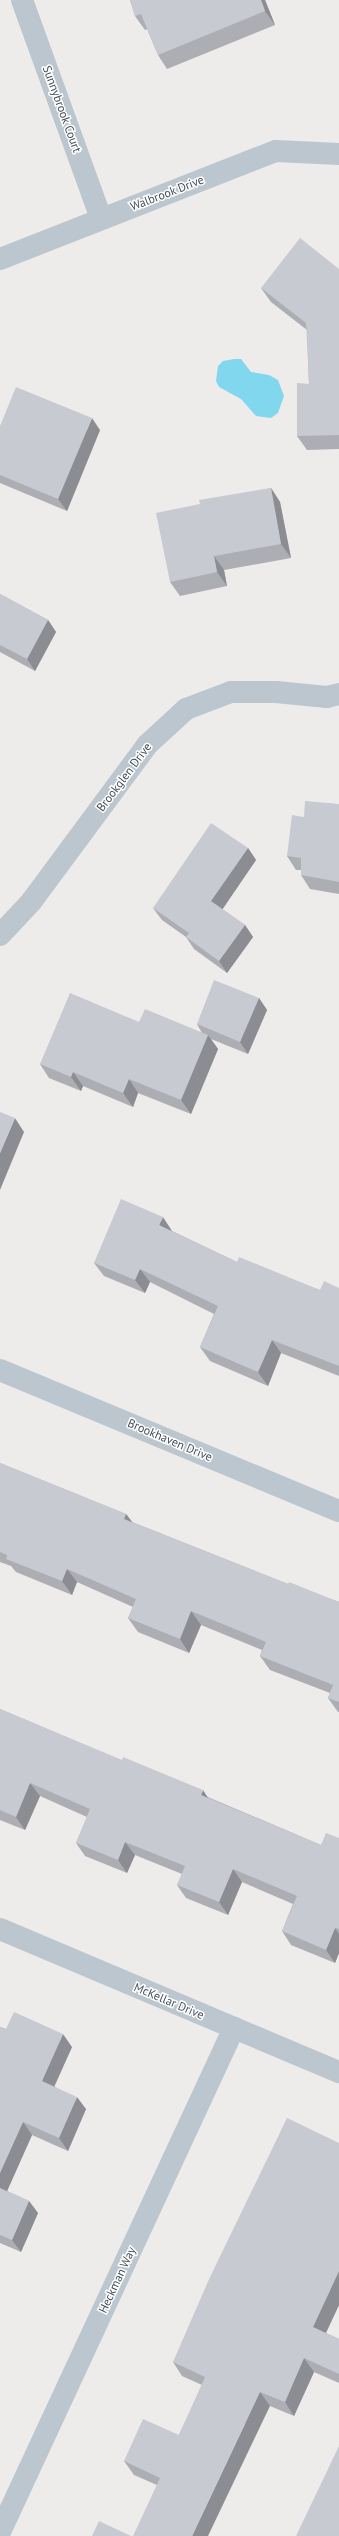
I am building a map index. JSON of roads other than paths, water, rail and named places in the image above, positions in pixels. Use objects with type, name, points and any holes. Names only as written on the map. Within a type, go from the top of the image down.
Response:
[{"type":"street","name":"Sunnybrook Court","points":[[22,0],[101,218]]},
{"type":"street","name":"Walbrook Drive","points":[[0,259],[101,218],[276,151],[339,154]]},
{"type":"street","name":"Brookglen Drive","points":[[0,935],[31,902],[146,745],[186,709],[231,692],[276,692],[327,697],[339,694]]},
{"type":"street","name":"Brookhaven Drive","points":[[0,1370],[339,1511]]},
{"type":"street","name":"McKellar Drive","points":[[0,1930],[339,2072]]},
{"type":"street","name":"Heckman Way","points":[[0,2532],[234,2028]]},
{"type":"water","points":[[241,359],[251,372],[269,375],[278,380],[284,396],[278,413],[271,418],[256,416],[241,399],[219,387],[216,381],[218,366],[223,361]]}]
